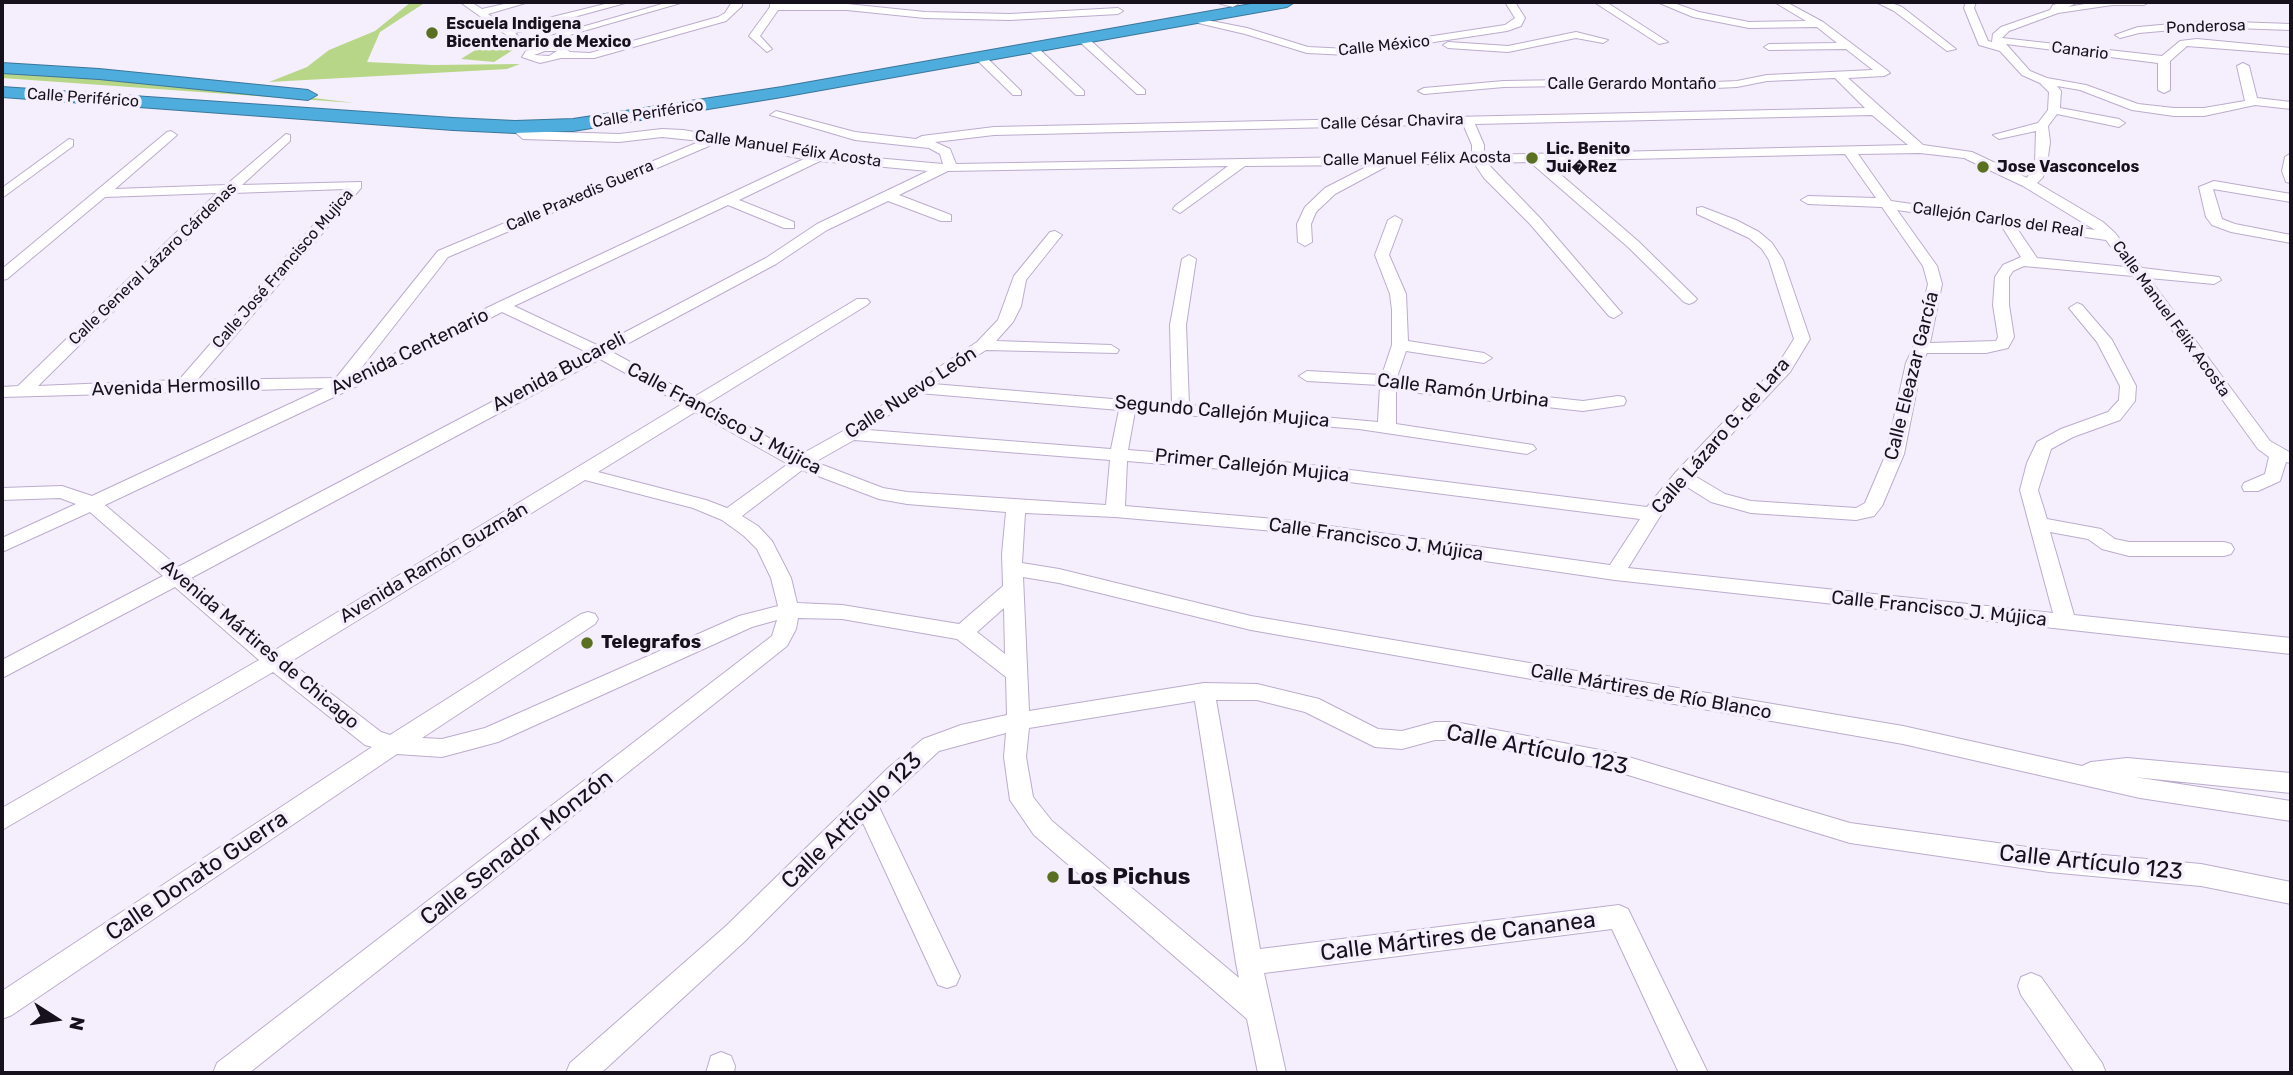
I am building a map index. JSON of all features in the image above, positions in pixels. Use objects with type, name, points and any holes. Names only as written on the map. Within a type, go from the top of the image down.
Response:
[{"type":"highway","name":"Calle Periférico","points":[[2,92],[515,127],[593,124],[1287,2]]},
{"type":"highway","name":"Calle Periférico","points":[[2,81],[413,111],[526,117],[594,113],[1233,3]]},
{"type":"highway","points":[[915,67],[934,68],[1084,41],[1112,32]]},
{"type":"highway","points":[[2,68],[235,85],[413,111]]},
{"type":"highway","points":[[776,115],[764,103],[769,97],[782,92]]},
{"type":"highway","points":[[698,106],[725,106],[776,115]]},
{"type":"street","points":[[465,2],[529,48]]},
{"type":"street","points":[[480,13],[524,2]]},
{"type":"street","points":[[506,32],[624,2]]},
{"type":"street","points":[[529,48],[679,2]]},
{"type":"street","points":[[529,48],[528,55],[535,60],[562,55],[583,57],[597,54],[722,19],[729,15],[737,2]]},
{"type":"street","name":"Calle México","points":[[1186,19],[1247,31],[1318,52],[1348,52],[1489,32],[1517,24],[1520,18],[1510,2]]},
{"type":"street","points":[[1599,2],[1663,42]]},
{"type":"street","points":[[1662,2],[1697,15],[1749,25],[1819,24]]},
{"type":"street","points":[[1881,2],[1898,9],[1951,49]]},
{"type":"street","points":[[1971,2],[1969,8],[1983,43],[1999,44]]},
{"type":"street","name":"Canario","points":[[2044,81],[2026,73],[1999,44],[1998,34],[2073,2]]},
{"type":"street","points":[[2054,12],[2112,2],[2144,2]]},
{"type":"street","points":[[1781,3],[1819,24],[1849,46]]},
{"type":"street","points":[[767,48],[754,36],[775,5],[925,15],[1010,17],[1118,11]]},
{"type":"street","name":"Ponderosa","points":[[2120,35],[2187,25],[2288,28]]},
{"type":"street","points":[[1420,42],[1488,49],[1532,46],[1576,36],[1603,40]]},
{"type":"street","points":[[1084,41],[1141,92]]},
{"type":"street","points":[[2164,90],[2164,60],[2184,43],[2291,51]]},
{"type":"street","name":"Canario","points":[[1999,44],[2164,60]]},
{"type":"street","points":[[1769,47],[1849,46]]},
{"type":"street","name":"Calle Gerardo Montaño","points":[[1424,90],[1504,84],[1629,82],[1693,86],[1737,84],[1767,78],[1840,77],[1884,73],[1849,46]]},
{"type":"street","points":[[1034,50],[1080,93]]},
{"type":"street","points":[[982,59],[1017,93]]},
{"type":"street","points":[[2243,66],[2252,101]]},
{"type":"street","points":[[1840,77],[1920,149]]},
{"type":"street","points":[[2044,81],[2082,87],[2136,107],[2174,112],[2204,112],[2249,104],[2252,101],[2291,105]]},
{"type":"street","points":[[1999,135],[2042,126],[2054,110],[2054,91],[2044,81]]},
{"type":"street","points":[[2054,110],[2119,123]]},
{"type":"street","name":"Calle César Chavira","points":[[909,141],[993,131],[1875,111]]},
{"type":"street","points":[[776,115],[855,136],[909,141],[940,148],[946,152],[950,163],[947,167]]},
{"type":"street","points":[[1467,119],[1478,145],[1478,159],[1497,186],[1535,221],[1614,313]]},
{"type":"street","points":[[2028,183],[2036,177],[2041,164],[2045,142],[2042,126]]},
{"type":"street","name":"Calle Manuel Félix Acosta","points":[[515,127],[523,135],[619,138],[673,133],[717,138],[818,157],[947,167],[1388,161],[1849,150],[1951,151],[1968,155],[2028,183],[2081,214],[2110,236],[2264,445],[2284,457]]},
{"type":"street","points":[[2,276],[171,135]]},
{"type":"street","name":"Calle General Lázaro Cárdenas","points":[[23,391],[229,189],[286,138]]},
{"type":"street","name":"Calle Praxedis Guerra","points":[[345,383],[443,254],[717,138]]},
{"type":"street","points":[[2,194],[69,143]]},
{"type":"street","name":"Calle Eleazar García","points":[[1682,476],[1718,498],[1735,504],[1856,514],[1867,512],[1873,506],[1895,454],[1914,363],[1921,348],[1935,284],[1934,274],[1849,150]]},
{"type":"street","name":"Avenida Centenario","points":[[2,546],[818,157]]},
{"type":"street","points":[[1532,157],[1633,244],[1689,299]]},
{"type":"street","points":[[2291,157],[2288,171],[2291,179]]},
{"type":"street","points":[[1305,242],[1304,224],[1310,210],[1330,191],[1388,161]]},
{"type":"street","points":[[1180,209],[1242,162]]},
{"type":"street","points":[[1072,180],[1073,165]]},
{"type":"street","name":"Avenida Bucareli","points":[[2,670],[771,261],[822,228],[947,167]]},
{"type":"street","name":"Calle José Francisco Mujica","points":[[184,385],[356,185],[229,189]]},
{"type":"street","points":[[2291,198],[2214,185],[2206,187],[2213,217],[2217,222],[2231,228],[2291,239]]},
{"type":"street","points":[[100,193],[229,189]]},
{"type":"street","points":[[888,196],[946,218]]},
{"type":"street","points":[[728,200],[789,225]]},
{"type":"street","name":"Callejón Carlos del Real","points":[[1808,200],[1885,204],[2110,236]]},
{"type":"street","name":"Calle Lázaro G. de Lara","points":[[1615,573],[1652,514],[1682,476],[1784,369],[1802,339],[1785,285],[1767,246],[1754,235],[1702,211]]},
{"type":"street","points":[[1387,427],[1388,380],[1400,345],[1398,294],[1382,256],[1395,220]]},
{"type":"street","points":[[2005,220],[2030,259]]},
{"type":"street","name":"Calle Nuevo León","points":[[729,516],[800,463],[851,434],[983,345],[1005,322],[1013,306],[1019,279],[1055,235]]},
{"type":"street","points":[[1921,348],[1986,348],[2002,345],[2006,337],[2001,305],[2002,277],[2008,268],[2030,259],[2138,273],[2214,279]]},
{"type":"street","points":[[1181,409],[1178,325],[1189,260]]},
{"type":"street","name":"Avenida Ramón Guzmán","points":[[2,820],[274,661],[862,302]]},
{"type":"street","name":"Calle Francisco J. Mújica","points":[[502,306],[598,351],[800,463],[879,493],[907,498],[1016,507],[1115,511],[1286,526],[1615,573],[2291,646]]},
{"type":"street","points":[[2066,622],[2029,490],[2043,446],[2067,433],[2114,416],[2127,401],[2128,386],[2104,340],[2077,308]]},
{"type":"street","points":[[983,345],[1111,351]]},
{"type":"street","name":"Calle Ramón Urbina","points":[[1400,345],[1484,358]]},
{"type":"street","name":"Calle Ramón Urbina","points":[[1307,376],[1388,380],[1419,388],[1583,406],[1618,401]]},
{"type":"street","name":"Avenida Hermosillo","points":[[2,392],[184,385],[345,383]]},
{"type":"street","name":"Segundo Callejón Mujica","points":[[916,388],[1387,427],[1527,449]]},
{"type":"street","points":[[1115,511],[1119,453],[1128,405]]},
{"type":"street","name":"Primer Callejón Mujica","points":[[851,434],[1119,453],[1294,469],[1652,514]]},
{"type":"street","points":[[2251,487],[2274,477],[2284,457]]},
{"type":"street","points":[[581,473],[699,504],[729,516],[751,531],[765,545],[781,578],[789,610]]},
{"type":"street","name":"Avenida Mártires de Chicago","points":[[2,494],[62,492],[91,503],[274,661],[373,739],[393,745],[442,748],[490,736],[746,621],[789,610],[842,612],[963,632],[1015,673]]},
{"type":"street","points":[[1016,507],[1014,578],[1018,721],[1015,757],[1023,800],[1043,828],[1258,1011]]},
{"type":"street","points":[[2038,524],[2095,534],[2109,544],[2129,549],[2224,549]]},
{"type":"street","name":"Calle Mártires de Río Blanco","points":[[1014,578],[1059,576],[1251,623],[1880,731],[2140,788],[2291,811]]},
{"type":"street","points":[[963,632],[1014,578]]},
{"type":"street","name":"Calle Senador Monzón","points":[[226,1073],[773,649],[786,629],[789,610]]},
{"type":"street","name":"Calle Donato Guerra","points":[[2,1006],[393,745],[589,619]]},
{"type":"street","points":[[1204,691],[1249,963],[1272,1073]]},
{"type":"street","name":"Calle Artículo 123","points":[[580,1073],[745,925],[931,745],[961,734],[1018,721],[1204,691],[1256,692],[1311,705],[1375,738],[1402,740],[1435,731],[1455,731],[1615,762],[1850,833],[2049,861],[2201,875],[2291,893]]},
{"type":"street","points":[[2073,773],[2127,767],[2291,783]]},
{"type":"street","points":[[866,806],[947,976]]},
{"type":"street","name":"Calle Mártires de Cananea","points":[[1249,963],[1619,917],[1694,1073]]},
{"type":"street","points":[[2032,986],[2092,1073]]},
{"type":"green space","points":[[411,2],[426,2],[380,32],[367,62],[432,65],[520,64],[507,69],[269,82],[307,67],[329,50],[375,31]]},
{"type":"green space","points":[[480,47],[513,50],[494,62],[461,59]]},
{"type":"green space","points":[[2,71],[231,88],[355,103],[2,78]]},
{"type":"place","name":"Escuela Indigena Bicentenario de Mexico","points":[[432,33]]},
{"type":"place","name":"Lic. Benito Jui�Rez","points":[[1532,158]]},
{"type":"place","name":"Jose Vasconcelos","points":[[1983,167]]},
{"type":"place","name":"Telegrafos","points":[[587,643]]},
{"type":"place","name":"Los Pichus","points":[[1053,877]]}]
